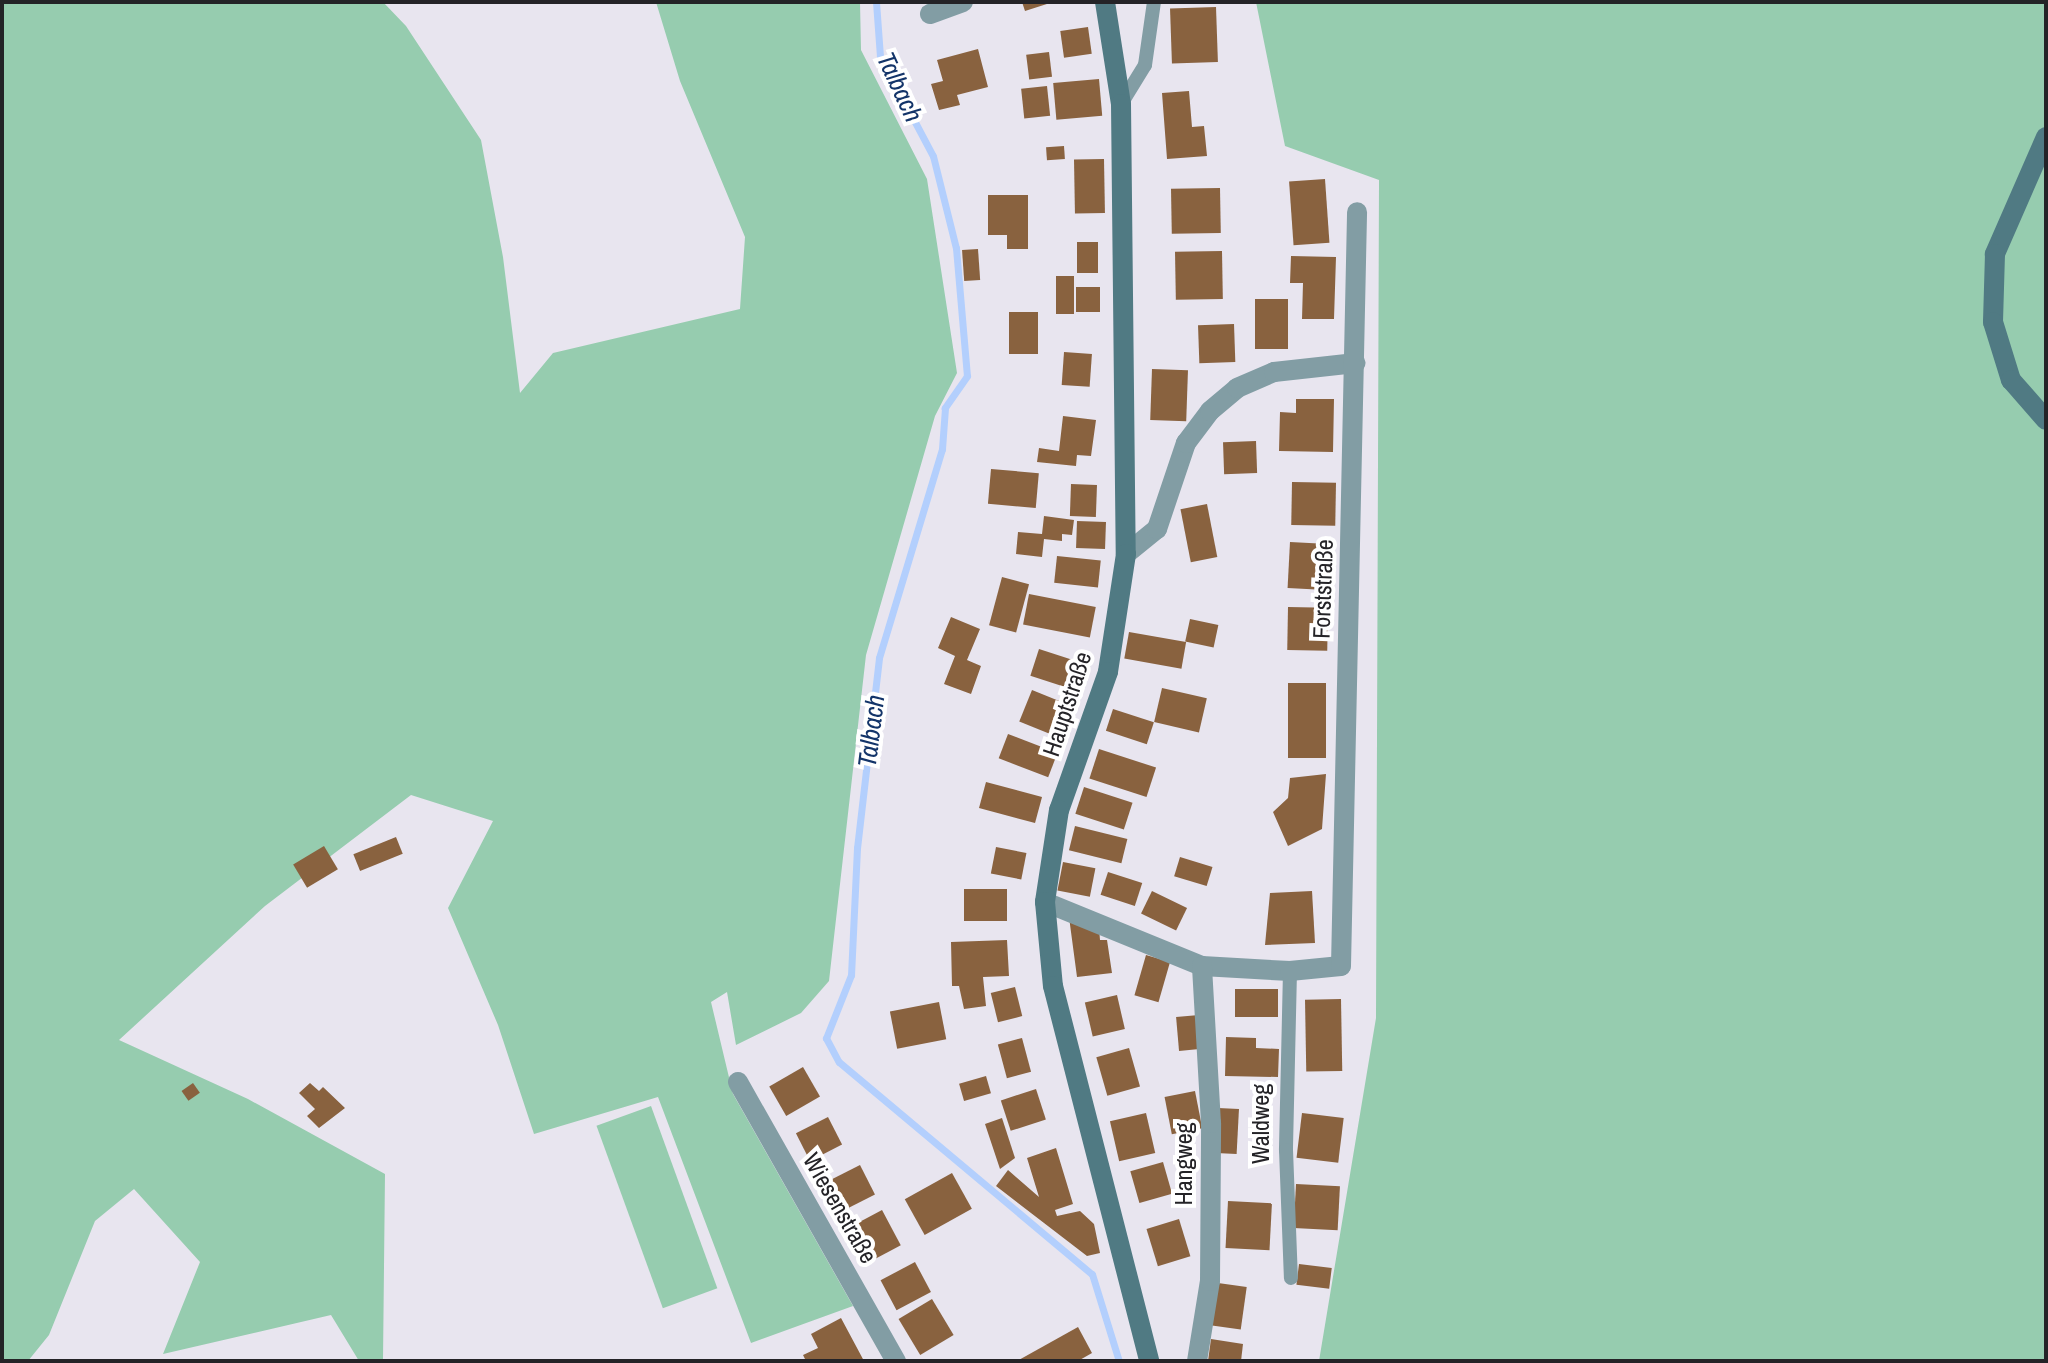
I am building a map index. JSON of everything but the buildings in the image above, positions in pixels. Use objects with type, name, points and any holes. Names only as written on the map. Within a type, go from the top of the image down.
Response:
[{"type":"main road","name":"Hauptstraße","points":[[1105,2],[1121,104],[1126,554],[1108,672],[1059,810],[1045,902],[1053,986],[1149,1361]]},
{"type":"main road","points":[[2046,137],[1995,254],[1993,322],[2011,380],[2046,420]]},
{"type":"street","points":[[930,14],[963,2]]},
{"type":"street","name":"Forststraße","points":[[1290,971],[1341,966],[1340,858],[1356,363],[1357,212]]},
{"type":"street","points":[[1126,554],[1157,529],[1186,443],[1210,411],[1237,388],[1274,372],[1356,363]]},
{"type":"street","points":[[1045,902],[1202,966],[1290,971]]},
{"type":"street","name":"Hangweg","points":[[1197,1361],[1210,1281],[1211,1123],[1202,966]]},
{"type":"street","name":"Wiesenstraße","points":[[738,1082],[896,1361]]},
{"type":"lane","points":[[1121,104],[1145,65],[1154,2]]},
{"type":"lane","name":"Waldweg","points":[[1290,971],[1286,1150],[1291,1278]]},
{"type":"green space","points":[[2,2],[383,2],[406,26],[481,140],[503,257],[520,393],[553,353],[740,309],[745,237],[680,81],[656,2],[860,2],[861,50],[927,179],[957,373],[935,416],[866,655],[829,981],[801,1013],[736,1045],[727,992],[711,1002],[733,1094],[853,1306],[751,1343],[658,1097],[534,1134],[498,1025],[448,908],[493,821],[411,795],[265,906],[119,1040],[248,1099],[385,1174],[383,1361],[359,1361],[331,1315],[163,1354],[200,1262],[134,1189],[95,1221],[49,1335],[28,1361],[2,1361]]},
{"type":"green space","points":[[1256,2],[2046,2],[2046,1361],[1319,1361],[1376,1018],[1379,180],[1285,146]]},
{"type":"green space","points":[[651,1106],[717,1288],[663,1308],[596,1126]]},
{"type":"waterway","name":"Talbach","points":[[876,2],[880,56],[933,156],[956,248],[967,376],[945,408],[942,449],[879,658],[857,848],[851,975],[826,1038],[839,1062],[1092,1274],[1119,1361]]}]
